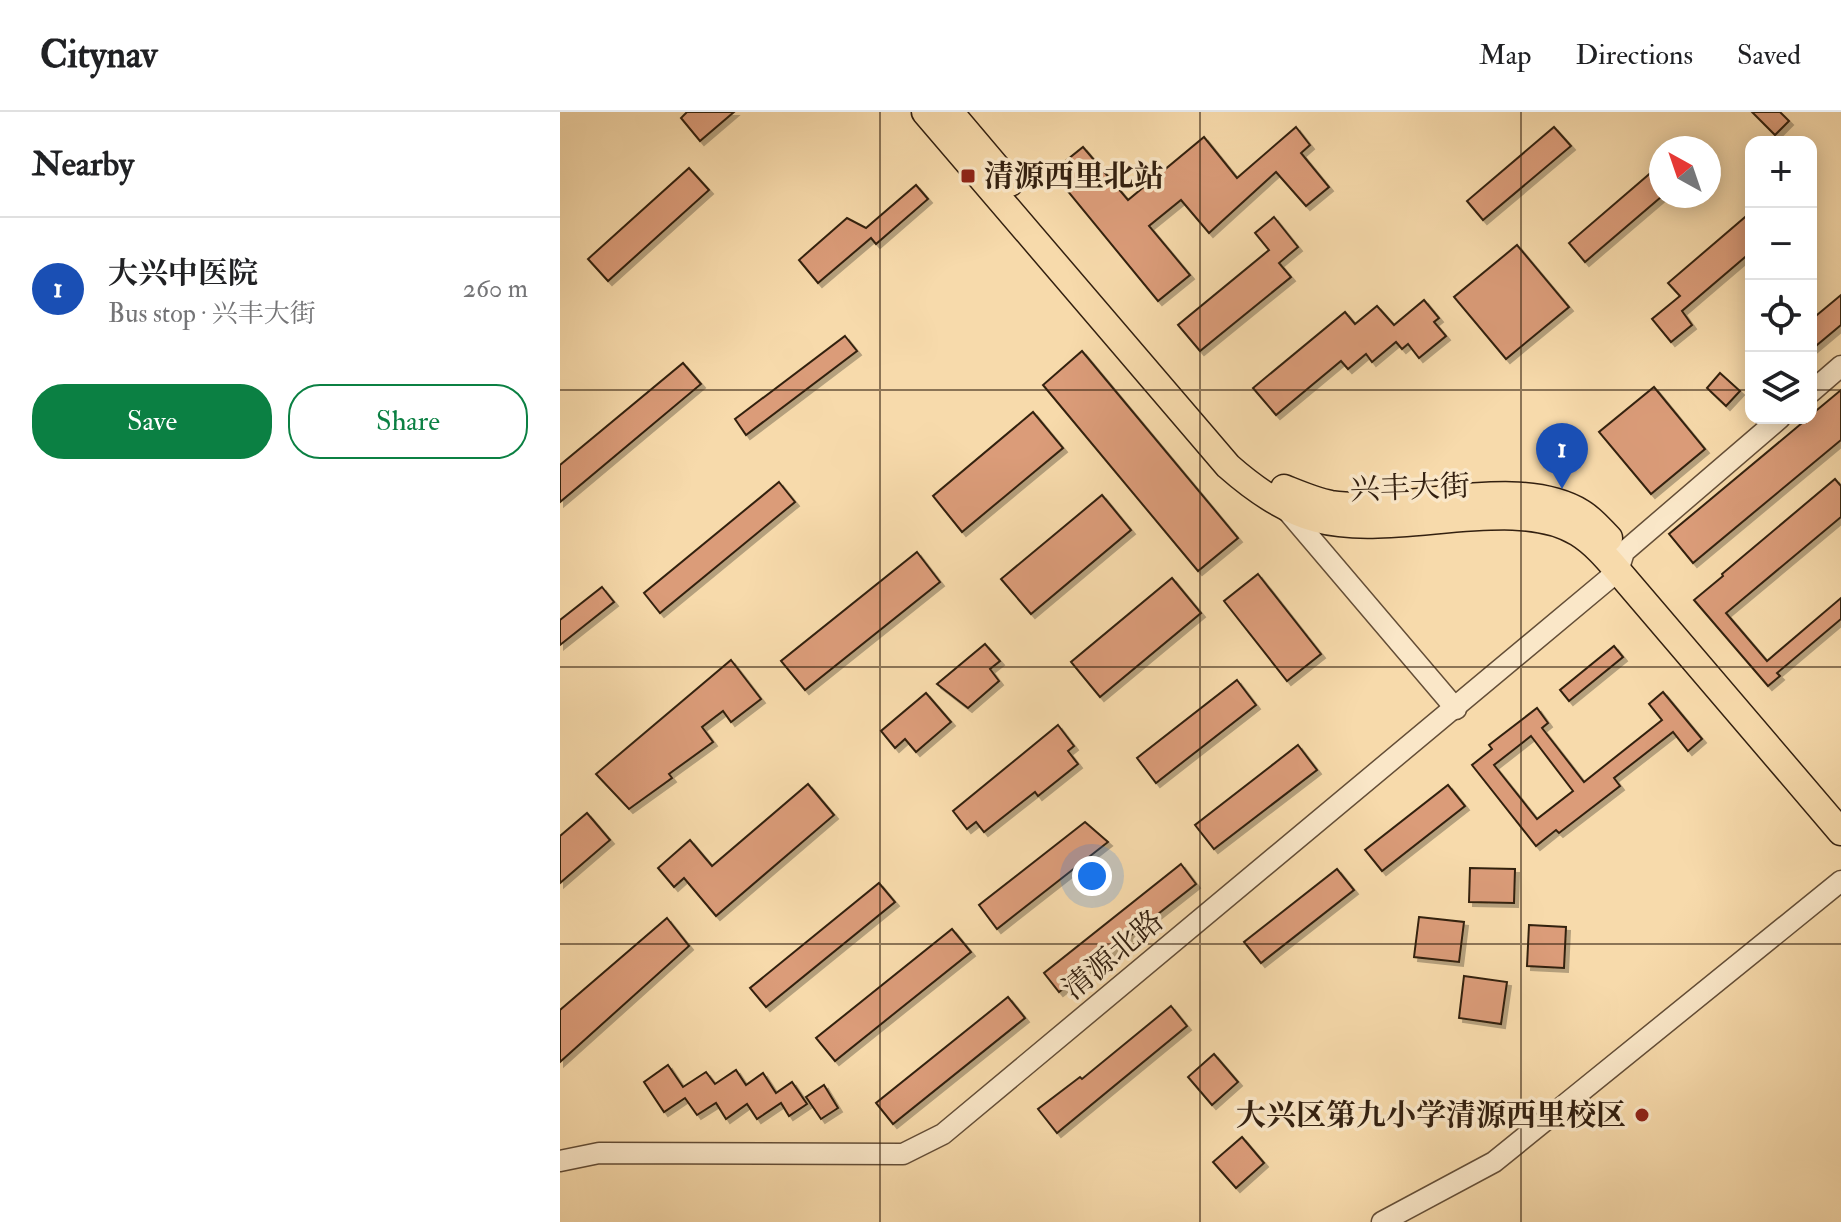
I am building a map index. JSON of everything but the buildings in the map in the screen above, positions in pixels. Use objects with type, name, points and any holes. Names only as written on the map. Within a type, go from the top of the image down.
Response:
[{"type":"main road","name":"兴丰大街","points":[[925,112],[1228,466],[1256,490],[1317,519],[1353,525],[1508,516],[1553,522],[1577,532],[1600,551],[1621,561],[1841,808]]},
{"type":"main road","name":"兴丰大街","points":[[950,112],[1249,464],[1274,483],[1330,504],[1380,505],[1514,495],[1553,502],[1582,513],[1841,832]]},
{"type":"street","points":[[1817,387],[1841,366]]},
{"type":"street","name":"清源北路","points":[[560,1161],[599,1153],[903,1154],[943,1134],[1456,709],[1773,424]]},
{"type":"street","points":[[1282,505],[1456,709]]},
{"type":"street","points":[[1382,1222],[1494,1162],[1841,881]]},
{"type":"place","name":"清源西里北站","points":[[968,176]]},
{"type":"place","name":"大兴中医院","points":[[1562,489]]},
{"type":"place","name":"大兴区第九小学清源西里校区","points":[[1642,1115]]}]
